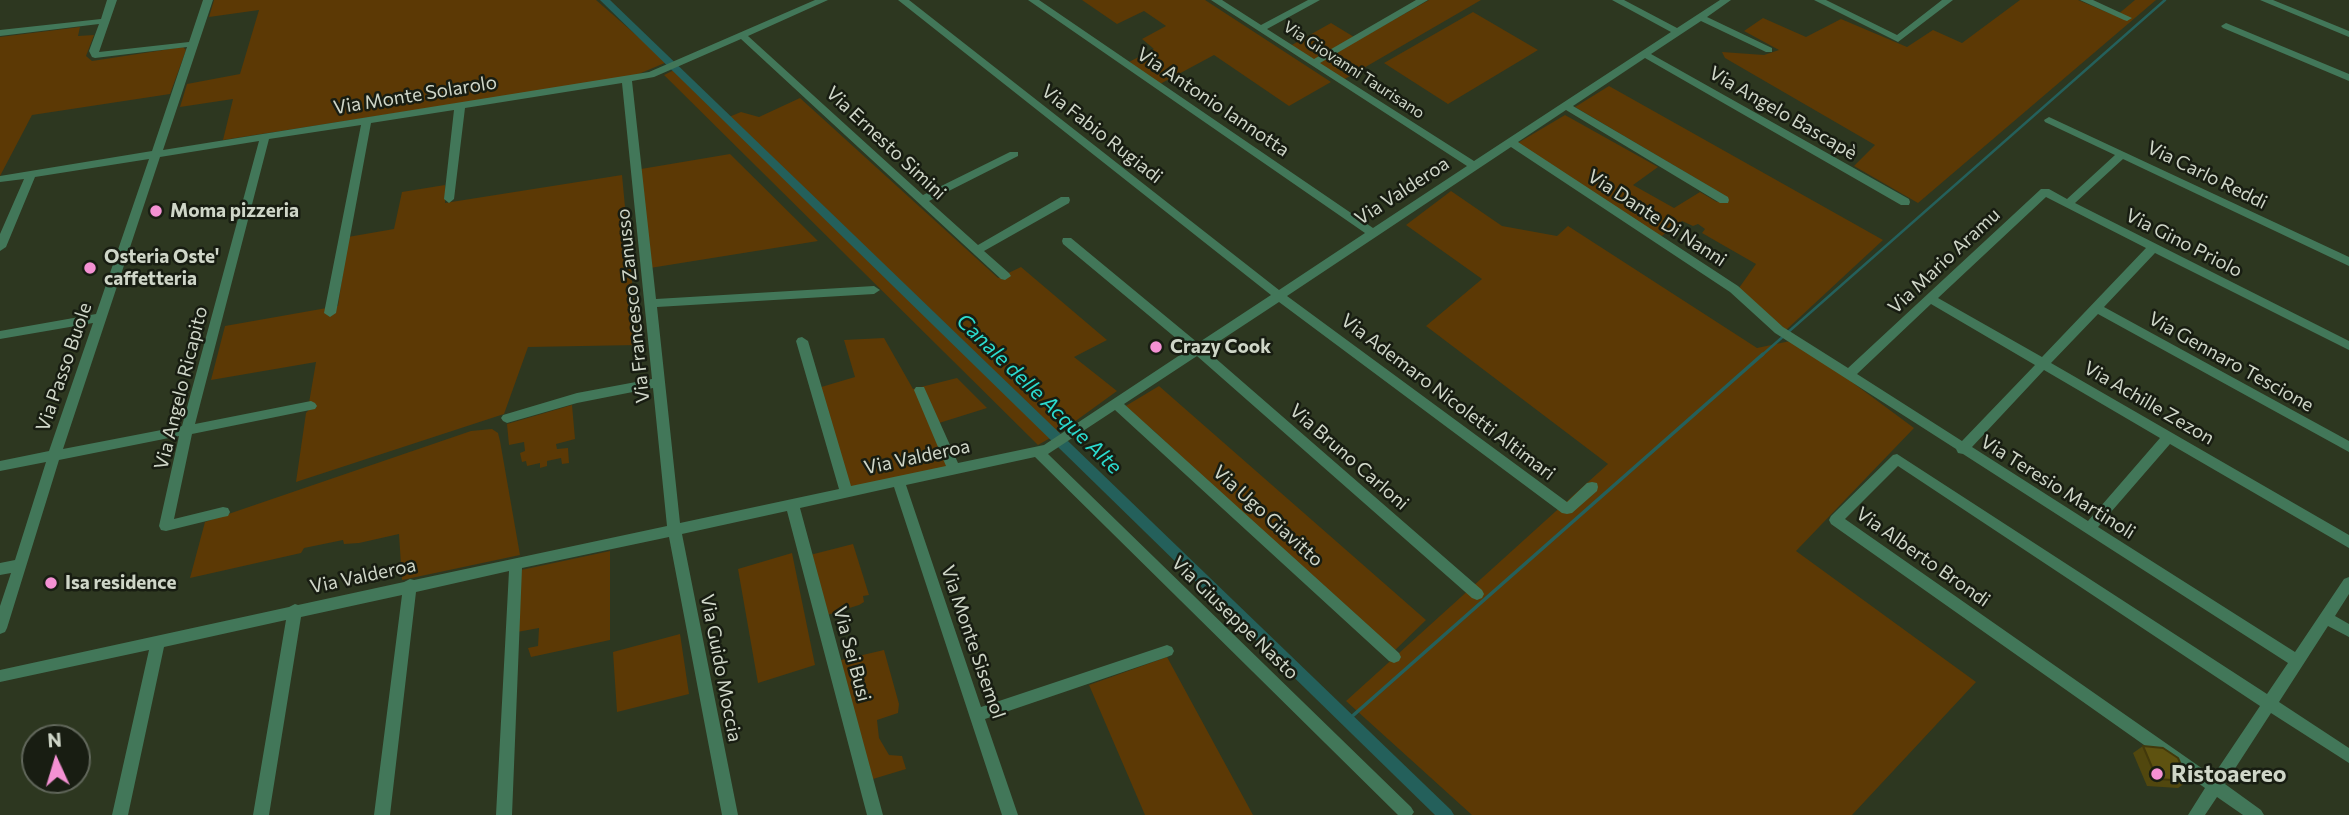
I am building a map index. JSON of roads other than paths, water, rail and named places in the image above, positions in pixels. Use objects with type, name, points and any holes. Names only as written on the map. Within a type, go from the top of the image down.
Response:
[{"type":"street","points":[[112,0],[95,55],[193,44]]},
{"type":"street","name":"Via Passo Buole","points":[[0,628],[54,456],[208,0]]},
{"type":"street","name":"Via Monte Solarolo","points":[[0,178],[651,75],[823,0]]},
{"type":"street","name":"Via Fabio Rugiadi","points":[[903,0],[1279,296]]},
{"type":"street","name":"Via Antonio Iannotta","points":[[1033,0],[1373,233]]},
{"type":"street","name":"Via Giovanni Taurisano","points":[[1216,0],[1474,166]]},
{"type":"street","points":[[1260,29],[1315,0]]},
{"type":"street","points":[[1313,63],[1423,0]]},
{"type":"street","points":[[1617,0],[1678,32]]},
{"type":"street","name":"Via Valderoa","points":[[0,676],[1042,450],[1726,0]]},
{"type":"street","points":[[1819,0],[1898,39],[1948,0]]},
{"type":"street","points":[[2085,0],[2127,18]]},
{"type":"street","points":[[2265,0],[2349,34]]},
{"type":"street","points":[[1701,17],[1769,50]]},
{"type":"street","points":[[0,33],[104,21]]},
{"type":"street","points":[[2226,26],[2349,78]]},
{"type":"street","name":"Via Ernesto Simini","points":[[743,36],[1005,276]]},
{"type":"street","name":"Via Angelo Bascapè","points":[[1644,54],[1905,202]]},
{"type":"street","name":"Via Francesco Zanusso","points":[[627,79],[674,529]]},
{"type":"street","points":[[449,199],[460,105]]},
{"type":"street","points":[[1566,106],[1724,200]]},
{"type":"street","points":[[330,313],[367,120]]},
{"type":"street","name":"Via Carlo Reddi","points":[[2049,120],[2349,262]]},
{"type":"street","name":"Via Angelo Ricapito","points":[[223,512],[166,526],[187,430],[265,136]]},
{"type":"street","name":"Via Dante Di Nanni","points":[[1511,142],[1734,289],[1779,330],[1800,343]]},
{"type":"street","points":[[2068,204],[2122,153]]},
{"type":"street","points":[[922,200],[1014,154]]},
{"type":"street","points":[[0,247],[31,174]]},
{"type":"street","name":"Via Mario Aramu","points":[[1848,374],[2045,192],[2068,204]]},
{"type":"street","points":[[977,250],[1065,201]]},
{"type":"street","name":"Via Gino Priolo","points":[[2068,204],[2349,346]]},
{"type":"street","name":"Via Bruno Carloni","points":[[1067,242],[1197,349],[1477,593]]},
{"type":"street","points":[[1962,449],[2153,248]]},
{"type":"street","points":[[650,303],[874,290]]},
{"type":"street","name":"Via Ademaro Nicoletti Altimari","points":[[1279,296],[1567,509],[1592,487]]},
{"type":"street","name":"Via Achille Zezon","points":[[1930,298],[2349,542]]},
{"type":"street","name":"Via Gennaro Tescione","points":[[2097,308],[2349,447]]},
{"type":"street","points":[[0,335],[102,317]]},
{"type":"street","points":[[802,341],[846,492]]},
{"type":"street","name":"Via Teresio Martinoli","points":[[1800,343],[2297,661]]},
{"type":"street","points":[[507,418],[577,398],[659,382]]},
{"type":"street","points":[[919,390],[954,469]]},
{"type":"street","name":"Via Ugo Giavitto","points":[[1115,403],[1394,657]]},
{"type":"street","points":[[0,466],[311,405]]},
{"type":"street","points":[[2089,529],[2169,436]]},
{"type":"street","name":"Via Giuseppe Nasto","points":[[1042,450],[1406,812]]},
{"type":"street","name":"Via Alberto Brondi","points":[[2215,787],[1836,520],[1897,459],[2269,703]]},
{"type":"street","name":"Via Monte Sisemol","points":[[898,481],[1010,815]]},
{"type":"street","name":"Via Sei Busi","points":[[792,504],[875,815]]},
{"type":"street","name":"Via Guido Moccia","points":[[674,529],[730,815]]},
{"type":"street","points":[[504,815],[516,563]]},
{"type":"street","points":[[0,569],[20,565]]},
{"type":"street","points":[[2196,815],[2349,583]]},
{"type":"street","points":[[382,815],[410,585]]},
{"type":"street","points":[[261,815],[295,610]]},
{"type":"street","points":[[2327,618],[2349,631]]},
{"type":"street","points":[[120,815],[158,641]]},
{"type":"street","points":[[977,715],[1167,651]]},
{"type":"street","points":[[2269,703],[2349,756]]},
{"type":"street","points":[[2215,787],[2256,815]]},
{"type":"waterway","name":"Canale delle Acque Alte","points":[[605,0],[1446,815]]},
{"type":"waterway","points":[[1761,356],[2165,0]]},
{"type":"waterway","points":[[1349,719],[1763,354]]},
{"type":"place","name":"Moma pizzeria","points":[[156,211]]},
{"type":"place","name":"Osteria Oste' caffetteria","points":[[90,268]]},
{"type":"place","name":"Crazy Cook","points":[[1156,347]]},
{"type":"place","name":"Isa residence","points":[[51,583]]},
{"type":"place","name":"Ristoaereo","points":[[2157,774]]}]
